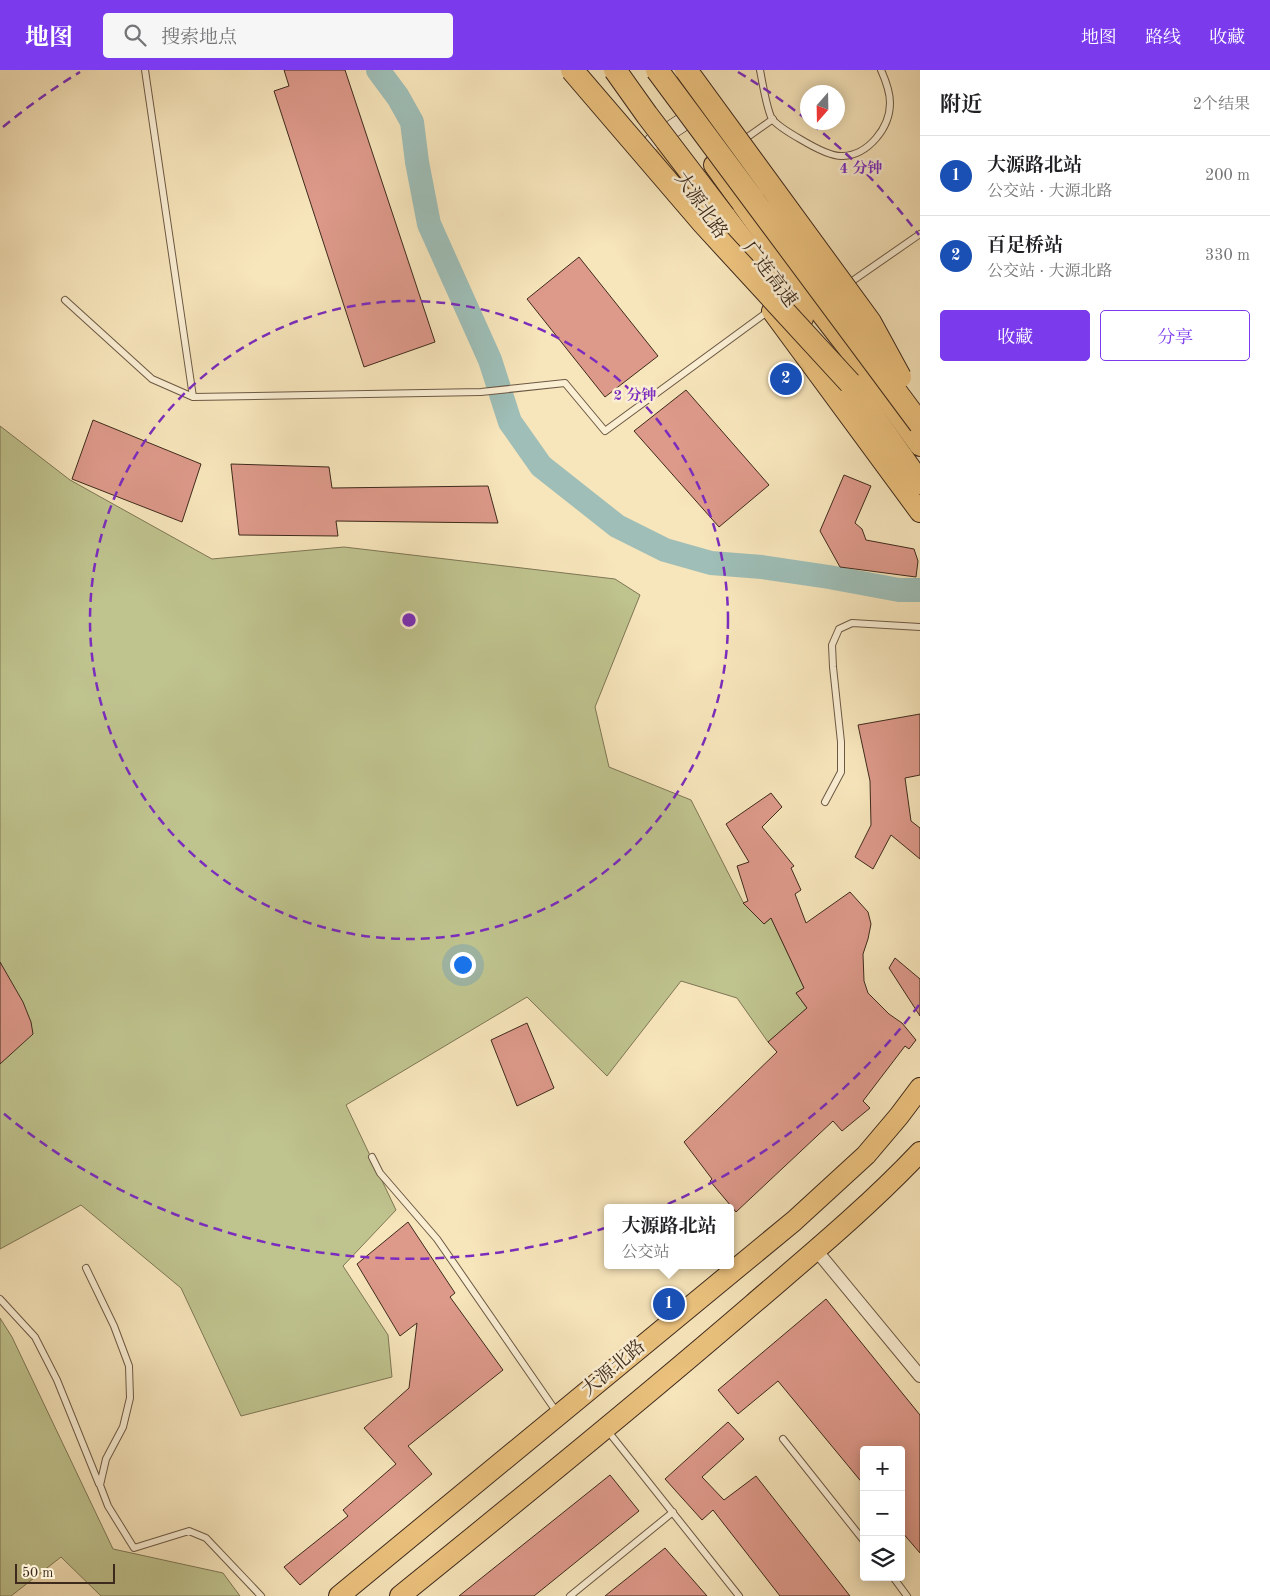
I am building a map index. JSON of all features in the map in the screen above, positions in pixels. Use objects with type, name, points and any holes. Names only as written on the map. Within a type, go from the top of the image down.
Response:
[{"type":"highway","points":[[572,70],[704,224],[850,383]]},
{"type":"highway","name":"广连高速","points":[[615,70],[850,383],[920,482]]},
{"type":"highway","name":"广连高速","points":[[657,70],[920,424]]},
{"type":"highway","points":[[686,70],[870,322],[920,413]]},
{"type":"main road","name":"大源北路","points":[[602,70],[654,142],[705,166],[824,301],[874,382],[920,446]]},
{"type":"main road","name":"大源北路","points":[[646,70],[683,122],[771,309],[920,512]]},
{"type":"main road","name":"大源北路","points":[[339,1596],[794,1220],[866,1155],[920,1088]]},
{"type":"main road","points":[[400,1596],[606,1430],[816,1250],[888,1185],[920,1152]]},
{"type":"street","points":[[654,142],[683,122]]},
{"type":"street","points":[[816,1250],[920,1376]]},
{"type":"lane","points":[[145,70],[193,396]]},
{"type":"lane","points":[[760,70],[765,95],[773,119],[794,136],[816,148],[842,157],[860,152],[878,138],[886,121],[890,104],[887,83],[881,70]]},
{"type":"lane","points":[[734,146],[773,119]]},
{"type":"lane","points":[[839,290],[920,234]]},
{"type":"lane","points":[[65,300],[152,379],[193,396],[482,392],[565,383],[605,431],[771,309]]},
{"type":"lane","points":[[825,802],[841,772],[841,742],[832,652],[832,645],[839,629],[852,623],[920,627]]},
{"type":"lane","points":[[372,1157],[380,1173],[437,1239],[558,1415]]},
{"type":"lane","points":[[86,1268],[114,1326],[129,1366],[130,1398],[123,1427],[106,1459],[100,1485]]},
{"type":"lane","points":[[0,1299],[35,1338],[57,1380],[108,1506],[134,1548],[189,1531],[206,1538],[261,1596]]},
{"type":"lane","points":[[606,1430],[739,1596]]},
{"type":"lane","points":[[783,1439],[860,1536]]},
{"type":"lane","points":[[570,1596],[673,1512]]},
{"type":"lane","points":[[895,1581],[907,1596]]},
{"type":"green space","points":[[0,426],[70,480],[212,559],[344,547],[615,579],[640,595],[595,707],[609,767],[691,800],[743,902],[764,924],[771,918],[804,988],[796,993],[807,1008],[768,1042],[737,998],[681,981],[607,1076],[527,997],[346,1105],[396,1210],[343,1266],[388,1335],[392,1377],[241,1416],[181,1288],[81,1205],[0,1249]]},
{"type":"green space","points":[[0,1318],[12,1337],[113,1549],[223,1573],[240,1596],[101,1596],[61,1557],[11,1596],[0,1596]]},
{"type":"building","points":[[284,70],[345,70],[435,342],[364,367],[274,91],[289,86]]},
{"type":"building","points":[[579,257],[658,356],[605,397],[527,299]]},
{"type":"building","points":[[686,390],[769,485],[719,527],[634,431]]},
{"type":"building","points":[[93,420],[201,464],[182,522],[72,479]]},
{"type":"building","points":[[231,464],[329,467],[332,488],[488,486],[498,523],[336,521],[338,536],[239,535]]},
{"type":"building","points":[[844,475],[871,486],[855,523],[862,529],[866,540],[914,549],[918,561],[916,577],[840,567],[820,531]]},
{"type":"building","points":[[920,714],[920,775],[905,778],[911,821],[920,828],[920,859],[891,835],[873,869],[855,857],[871,825],[870,781],[858,725]]},
{"type":"building","points":[[771,793],[782,807],[762,827],[794,866],[791,868],[801,890],[795,894],[806,923],[850,892],[868,912],[871,924],[863,954],[864,981],[868,993],[889,1014],[902,1023],[916,1040],[909,1049],[905,1046],[863,1101],[870,1108],[842,1131],[833,1121],[736,1212],[734,1204],[729,1204],[710,1181],[712,1179],[684,1142],[777,1052],[768,1042],[807,1008],[796,993],[804,988],[771,918],[764,924],[743,903],[748,901],[737,866],[749,862],[726,824]]},
{"type":"building","points":[[895,958],[920,979],[920,1016],[889,968]]},
{"type":"building","points":[[0,962],[23,1002],[31,1022],[33,1034],[0,1064]]},
{"type":"building","points":[[527,1023],[554,1088],[517,1106],[491,1040]]},
{"type":"building","points":[[408,1222],[455,1293],[450,1297],[503,1370],[408,1446],[432,1474],[300,1585],[284,1567],[348,1516],[343,1510],[396,1464],[364,1428],[409,1388],[417,1323],[400,1336],[357,1264]]},
{"type":"building","points":[[826,1299],[920,1415],[920,1553],[905,1536],[905,1446],[860,1446],[860,1480],[778,1381],[738,1414],[718,1390]]},
{"type":"building","points":[[728,1422],[744,1439],[702,1477],[724,1500],[756,1476],[850,1596],[780,1596],[713,1510],[702,1520],[665,1479]]},
{"type":"building","points":[[610,1475],[639,1511],[534,1596],[459,1596]]},
{"type":"building","points":[[665,1548],[707,1596],[605,1596]]},
{"type":"waterway","points":[[378,70],[398,97],[412,122],[417,162],[429,224],[490,360],[510,422],[541,466],[617,526],[665,550],[711,563],[762,567],[899,590],[920,590]]},
{"type":"place","name":"百足桥站","points":[[786,379]]},
{"type":"place","name":"大源路北站","points":[[669,1304]]}]
